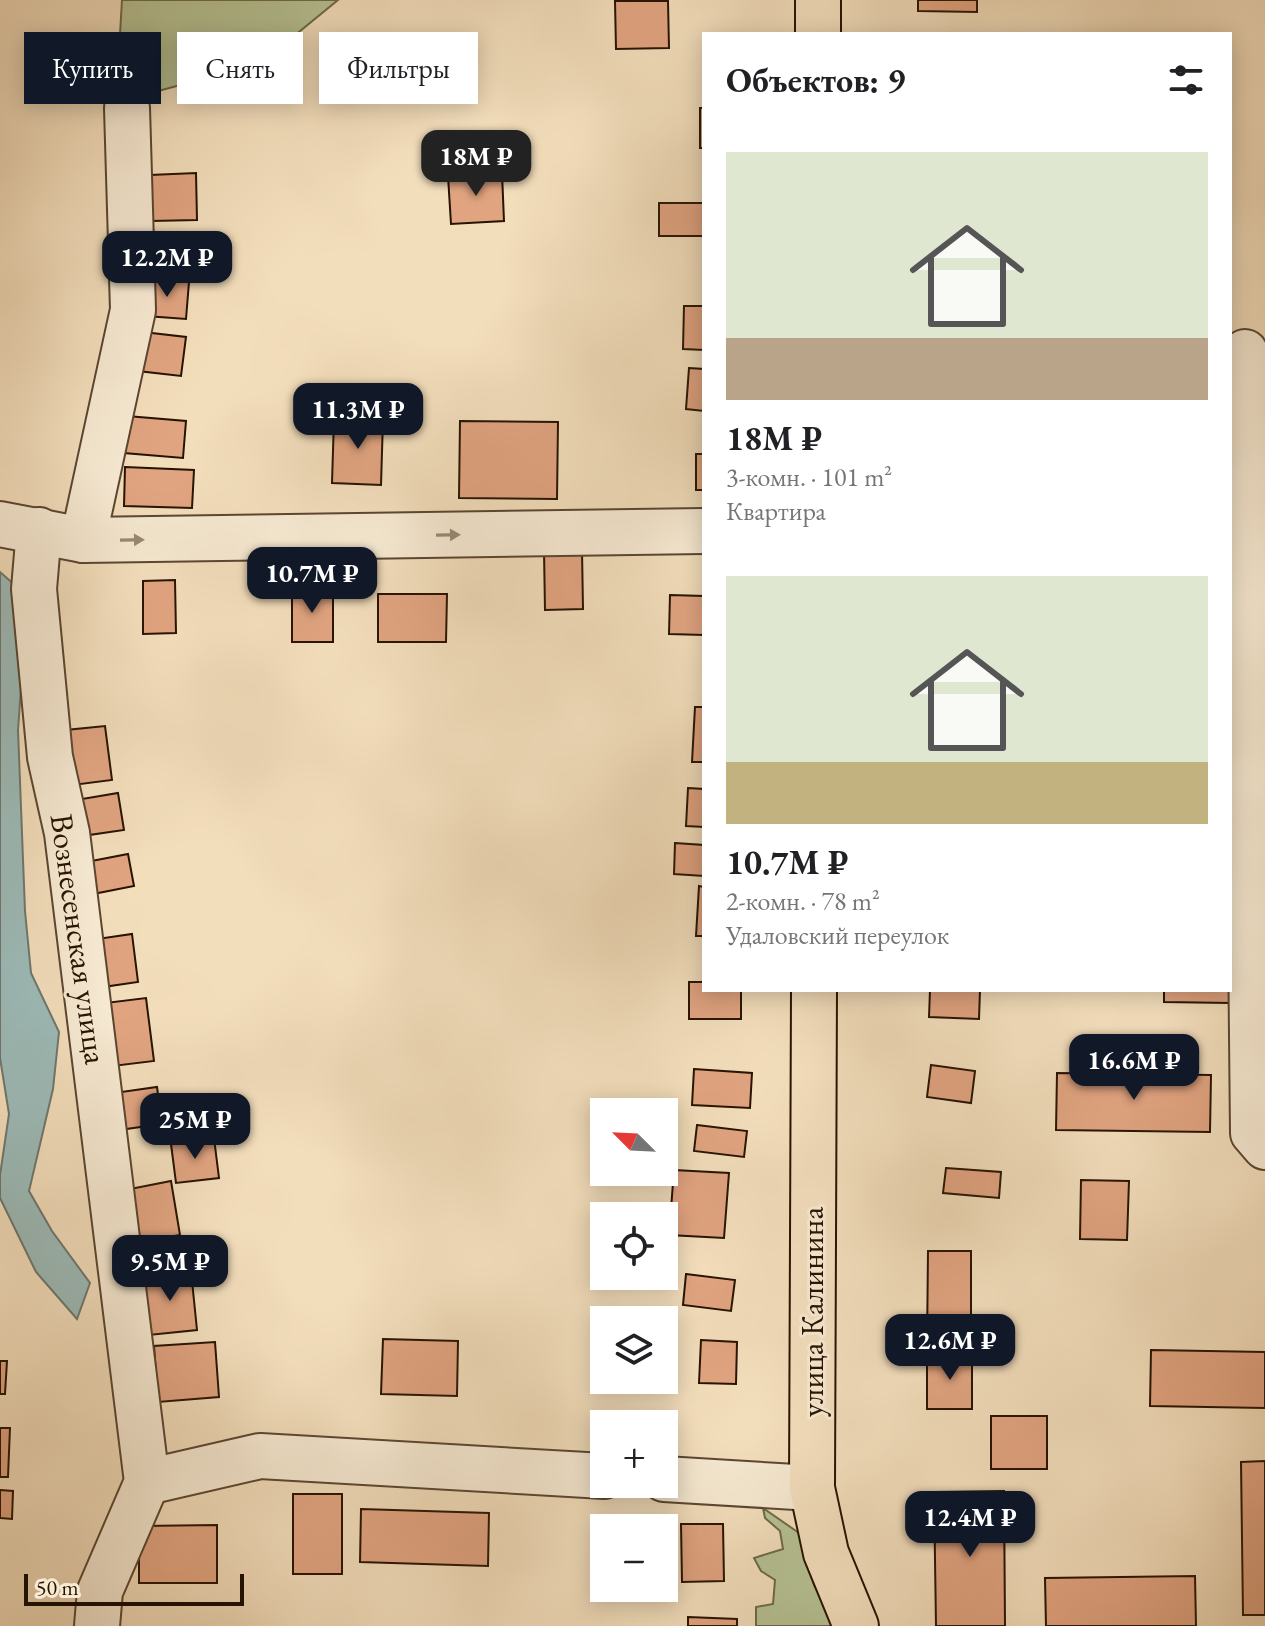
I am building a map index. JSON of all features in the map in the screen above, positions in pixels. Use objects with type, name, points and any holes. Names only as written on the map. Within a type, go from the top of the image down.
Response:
[{"type":"main road","points":[[818,0],[818,32]]},
{"type":"main road","name":"улица Калинина","points":[[814,992],[812,1488],[826,1553],[856,1626]]},
{"type":"street","points":[[83,540],[133,310],[127,108]]},
{"type":"street","points":[[1247,352],[1253,1133],[1265,1147]]},
{"type":"street","points":[[20,527],[83,540],[702,531]]},
{"type":"street","name":"Вознесенская улица","points":[[20,527],[34,589],[50,757],[67,833],[147,1482]]},
{"type":"street","points":[[97,1626],[100,1591],[147,1482],[260,1456],[590,1475]]},
{"type":"street","points":[[678,1480],[812,1488]]},
{"type":"green space","points":[[122,0],[338,0],[299,32],[177,32],[177,86],[161,90],[161,32],[120,32]]},
{"type":"green space","points":[[763,1508],[799,1533],[814,1585],[838,1626],[756,1626],[756,1607],[773,1604],[775,1580],[761,1571],[754,1558],[783,1549],[780,1531],[765,1518]]},
{"type":"water","points":[[0,572],[17,587],[25,632],[18,730],[25,911],[31,973],[59,1032],[53,1089],[29,1191],[52,1231],[90,1283],[77,1319],[36,1272],[0,1198],[0,1175],[9,1114],[0,1058]]},
{"type":"building","points":[[918,0],[977,0],[977,12],[918,11]]},
{"type":"building","points":[[615,1],[668,1],[669,48],[616,49]]},
{"type":"building","points":[[700,108],[702,108],[702,148]]},
{"type":"building","points":[[196,173],[197,220],[151,221],[150,175]]},
{"type":"building","points":[[502,173],[504,221],[451,224],[448,176]]},
{"type":"building","points":[[659,203],[702,203],[702,236],[659,236]]},
{"type":"building","points":[[148,279],[189,282],[186,319],[146,316]]},
{"type":"building","points":[[684,306],[702,306],[702,350],[683,349]]},
{"type":"building","points":[[143,332],[186,337],[181,376],[138,371]]},
{"type":"building","points":[[689,368],[702,369],[702,411],[686,409]]},
{"type":"building","points":[[127,416],[186,421],[183,458],[124,453]]},
{"type":"building","points":[[334,418],[383,419],[381,485],[332,483]]},
{"type":"building","points":[[460,421],[558,422],[557,499],[459,498]]},
{"type":"building","points":[[696,454],[702,454],[702,490],[696,490]]},
{"type":"building","points":[[125,467],[194,470],[192,508],[124,506]]},
{"type":"building","points":[[582,550],[583,609],[545,610],[544,551]]},
{"type":"building","points":[[175,580],[176,633],[143,634],[143,581]]},
{"type":"building","points":[[292,588],[333,588],[333,642],[292,642]]},
{"type":"building","points":[[378,594],[447,594],[446,642],[378,642]]},
{"type":"building","points":[[670,595],[702,596],[702,635],[669,634]]},
{"type":"building","points":[[695,707],[702,707],[702,762],[692,762]]},
{"type":"building","points":[[105,726],[112,780],[73,785],[66,730]]},
{"type":"building","points":[[688,788],[702,789],[702,827],[686,826]]},
{"type":"building","points":[[118,793],[124,830],[82,836],[76,800]]},
{"type":"building","points":[[675,843],[702,845],[702,876],[674,874]]},
{"type":"building","points":[[128,854],[134,886],[88,895],[81,863]]},
{"type":"building","points":[[699,886],[702,887],[702,936],[696,936]]},
{"type":"building","points":[[132,934],[138,982],[103,987],[97,939]]},
{"type":"building","points":[[689,982],[702,982],[702,992],[741,992],[741,1019],[689,1019]]},
{"type":"building","points":[[930,992],[980,992],[979,1019],[929,1017]]},
{"type":"building","points":[[1164,992],[1230,992],[1230,1003],[1164,1002]]},
{"type":"building","points":[[146,998],[154,1061],[113,1066],[105,1003]]},
{"type":"building","points":[[931,1065],[975,1071],[971,1103],[927,1097]]},
{"type":"building","points":[[694,1069],[752,1073],[750,1108],[692,1105]]},
{"type":"building","points":[[1057,1073],[1211,1075],[1210,1132],[1056,1130]]},
{"type":"building","points":[[157,1087],[162,1124],[119,1130],[114,1093]]},
{"type":"building","points":[[697,1125],[747,1131],[744,1157],[694,1151]]},
{"type":"building","points":[[214,1138],[219,1178],[176,1183],[171,1144]]},
{"type":"building","points":[[946,1168],[1001,1172],[999,1198],[943,1193]]},
{"type":"building","points":[[678,1170],[729,1173],[724,1238],[678,1235],[678,1202],[672,1202],[673,1186],[678,1186]]},
{"type":"building","points":[[1081,1180],[1129,1181],[1127,1240],[1080,1239]]},
{"type":"building","points":[[171,1181],[180,1235],[139,1242],[130,1189]]},
{"type":"building","points":[[928,1251],[971,1251],[971,1345],[927,1345]]},
{"type":"building","points":[[191,1271],[197,1330],[149,1335],[143,1276]]},
{"type":"building","points":[[686,1274],[735,1280],[731,1311],[683,1305]]},
{"type":"building","points":[[383,1339],[458,1341],[457,1396],[381,1394]]},
{"type":"building","points":[[701,1340],[737,1342],[736,1384],[699,1383]]},
{"type":"building","points":[[215,1342],[219,1397],[158,1402],[154,1346]]},
{"type":"building","points":[[1151,1350],[1265,1352],[1265,1408],[1150,1406]]},
{"type":"building","points":[[927,1356],[972,1356],[972,1409],[927,1409]]},
{"type":"building","points":[[0,1361],[7,1361],[5,1394],[0,1394]]},
{"type":"building","points":[[991,1416],[1047,1416],[1047,1469],[991,1469]]},
{"type":"building","points":[[0,1428],[10,1428],[8,1477],[0,1477]]},
{"type":"building","points":[[1265,1461],[1265,1615],[1243,1615],[1241,1462]]},
{"type":"building","points":[[0,1490],[13,1491],[12,1519],[0,1518]]},
{"type":"building","points":[[1004,1491],[1005,1626],[936,1626],[934,1492]]},
{"type":"building","points":[[293,1494],[342,1494],[342,1574],[293,1574]]},
{"type":"building","points":[[361,1509],[489,1513],[488,1566],[360,1562]]},
{"type":"building","points":[[681,1524],[723,1524],[724,1581],[682,1582]]},
{"type":"building","points":[[217,1525],[217,1583],[139,1583],[139,1526]]},
{"type":"building","points":[[1195,1576],[1196,1626],[1046,1626],[1045,1578]]},
{"type":"building","points":[[688,1617],[737,1619],[737,1626],[688,1626]]}]
